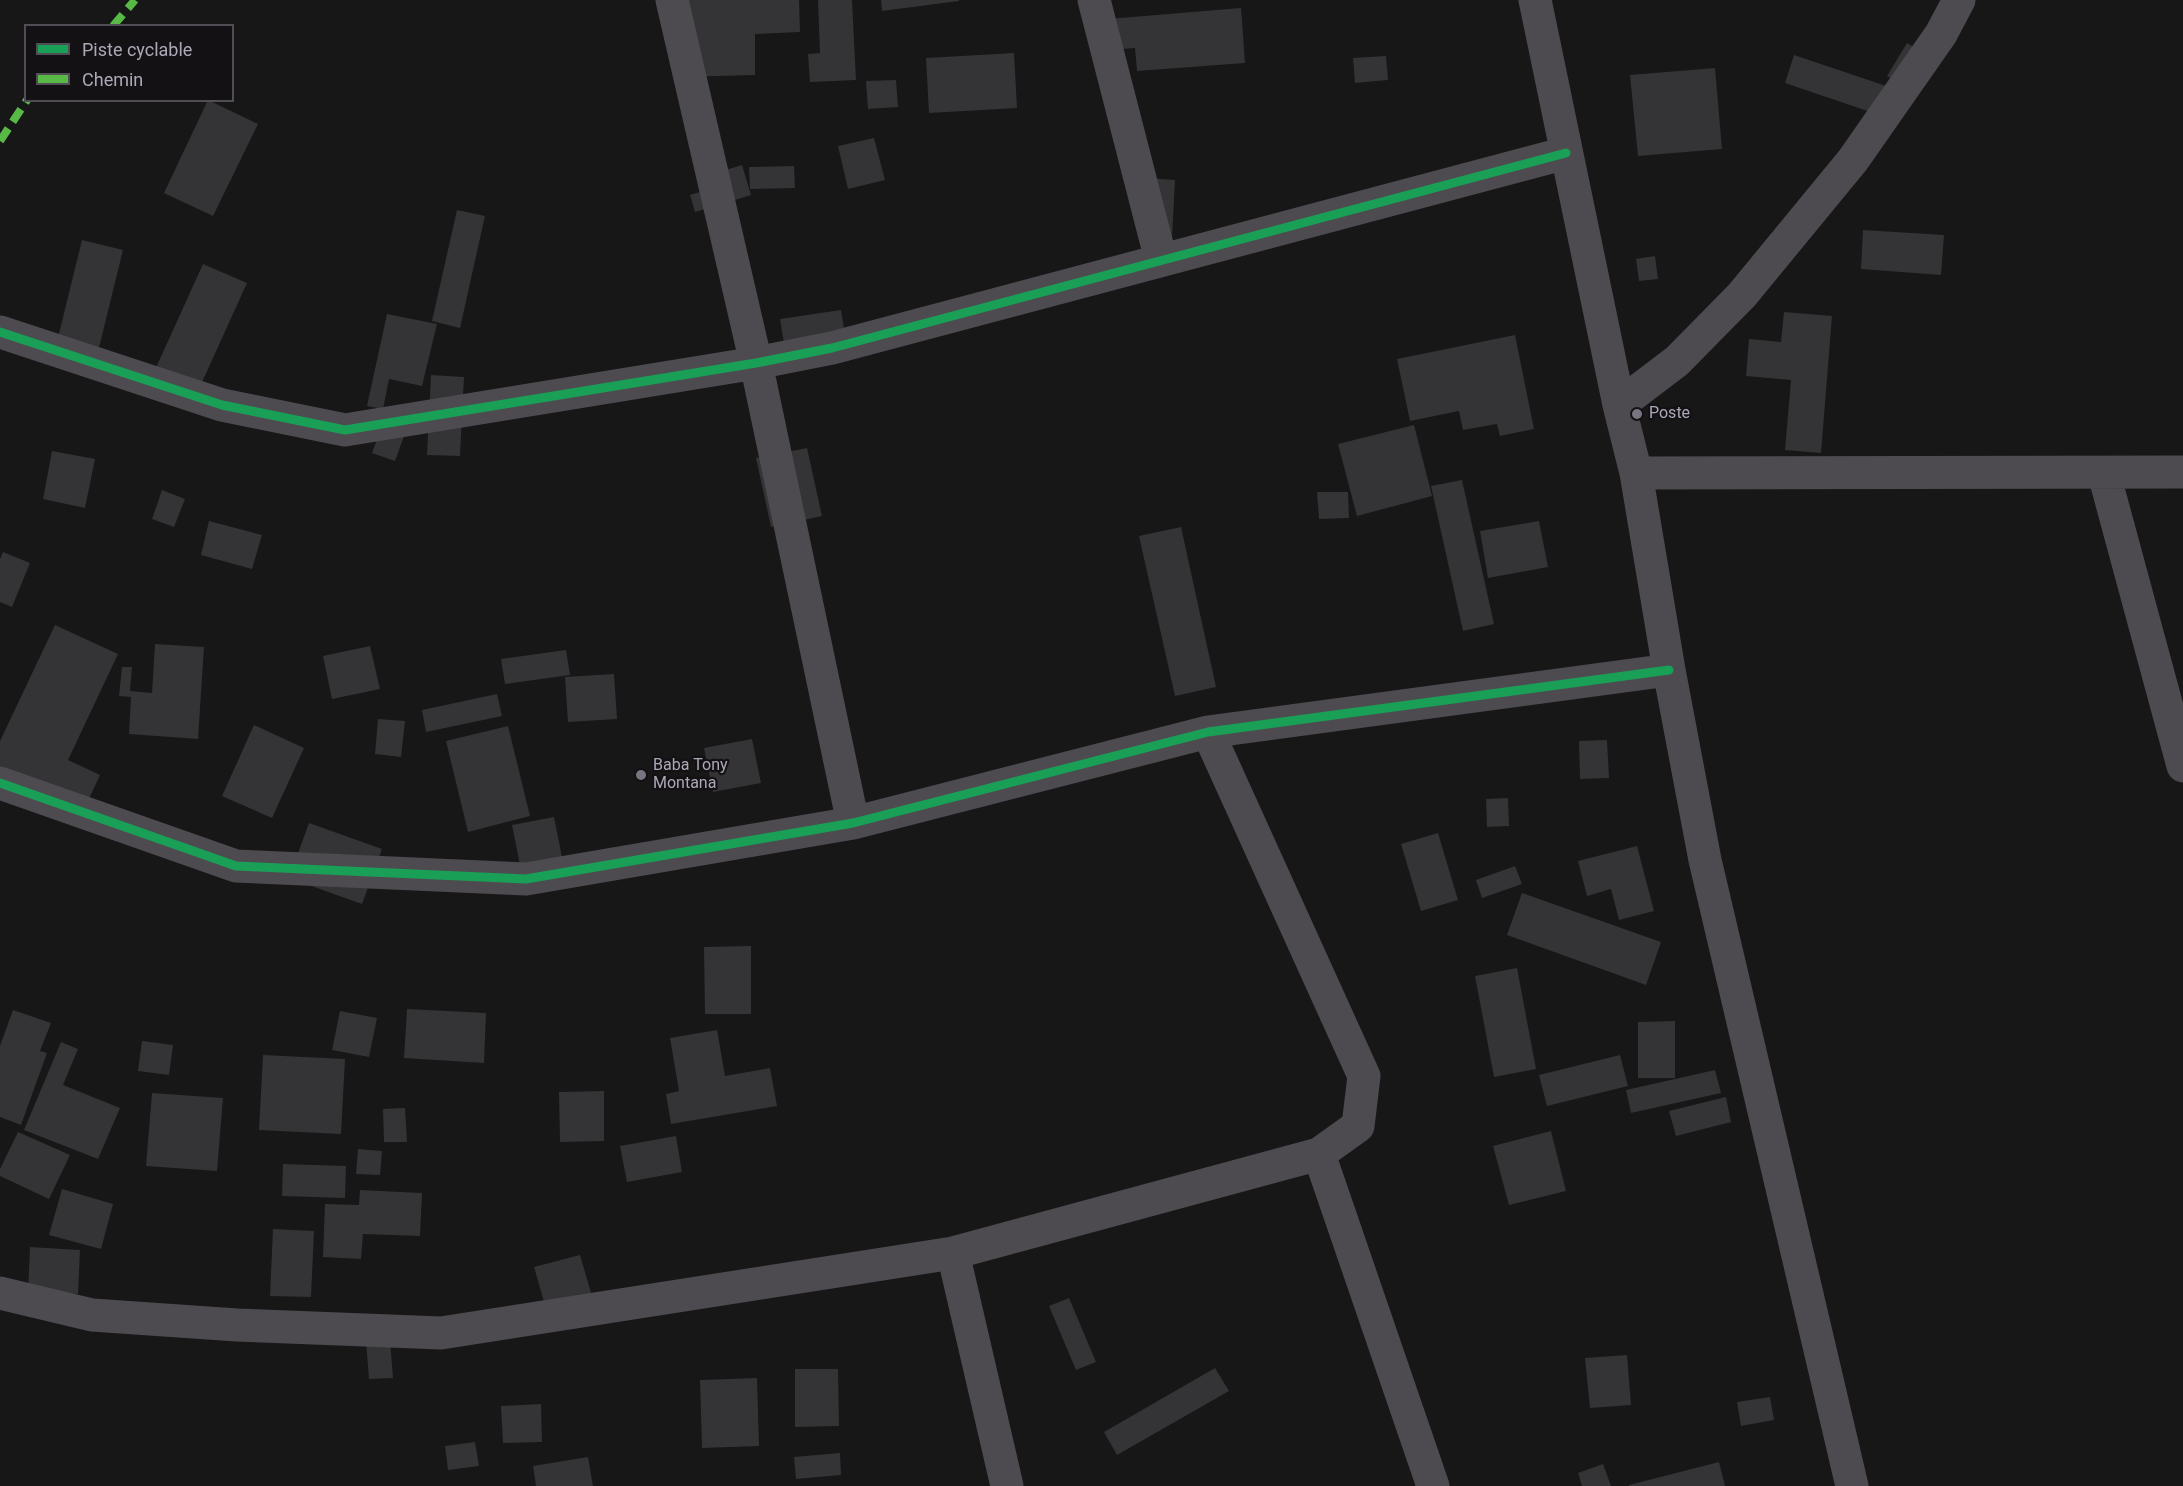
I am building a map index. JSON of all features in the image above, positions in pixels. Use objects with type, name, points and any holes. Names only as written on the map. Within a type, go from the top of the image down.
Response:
[{"type":"street","points":[[672,0],[756,363],[854,823]]},
{"type":"street","points":[[1094,0],[1161,260]]},
{"type":"street","points":[[1535,0],[1619,405],[1636,473],[1669,670],[1705,860],[1852,1486]]},
{"type":"street","points":[[1619,405],[1677,361],[1742,295],[1852,160],[1941,34],[1959,0]]},
{"type":"street","points":[[0,332],[222,405],[345,430],[756,363],[832,348],[1566,153]]},
{"type":"street","points":[[1636,473],[2104,474],[2183,472]]},
{"type":"street","points":[[2104,474],[2183,766]]},
{"type":"street","points":[[0,783],[236,866],[526,879],[854,823],[1208,732],[1669,670]]},
{"type":"street","points":[[0,1293],[92,1315],[249,1325],[441,1333],[953,1253],[1319,1154],[1358,1126],[1364,1076],[1208,732]]},
{"type":"street","points":[[1319,1154],[1433,1486]]},
{"type":"street","points":[[953,1253],[1006,1486]]},
{"type":"building","points":[[678,0],[799,0],[800,32],[755,34],[755,75],[680,77]]},
{"type":"building","points":[[818,0],[852,0],[856,80],[810,82],[808,54],[820,53]]},
{"type":"building","points":[[881,0],[959,0],[959,1],[882,11]]},
{"type":"building","points":[[1241,8],[1245,63],[1137,71],[1135,48],[1110,50],[1108,19]]},
{"type":"building","points":[[1907,43],[1928,55],[1908,89],[1887,76]]},
{"type":"building","points":[[1014,53],[1017,108],[929,113],[926,58]]},
{"type":"building","points":[[1794,55],[1904,92],[1894,120],[1785,83]]},
{"type":"building","points":[[1386,56],[1388,80],[1355,83],[1353,58]]},
{"type":"building","points":[[1715,68],[1722,149],[1638,156],[1630,75]]},
{"type":"building","points":[[896,80],[898,107],[868,109],[866,81]]},
{"type":"building","points":[[207,102],[212,102],[258,124],[213,216],[164,193]]},
{"type":"building","points":[[874,138],[885,180],[848,189],[838,146]]},
{"type":"building","points":[[742,165],[751,195],[695,212],[690,195],[713,188],[709,175]]},
{"type":"building","points":[[794,166],[795,188],[750,189],[749,167]]},
{"type":"building","points":[[1145,178],[1175,180],[1171,258]]},
{"type":"building","points":[[457,210],[485,216],[460,328],[432,321]]},
{"type":"building","points":[[1863,230],[1944,235],[1941,275],[1861,269]]},
{"type":"building","points":[[82,240],[123,250],[95,364],[54,354]]},
{"type":"building","points":[[1655,256],[1658,279],[1639,281],[1636,259]]},
{"type":"building","points":[[203,264],[247,283],[198,391],[154,372]]},
{"type":"building","points":[[841,310],[849,359],[788,368],[780,319]]},
{"type":"building","points":[[1784,312],[1832,316],[1821,453],[1785,450],[1791,380],[1746,376],[1749,339],[1781,342]]},
{"type":"building","points":[[387,314],[437,324],[422,386],[389,379],[383,409],[367,406]]},
{"type":"building","points":[[1515,335],[1534,429],[1500,436],[1497,424],[1463,430],[1459,411],[1410,421],[1397,359]]},
{"type":"building","points":[[431,375],[464,377],[460,456],[427,455]]},
{"type":"building","points":[[384,420],[407,428],[395,461],[372,453]]},
{"type":"building","points":[[1414,425],[1432,496],[1357,516],[1338,444]]},
{"type":"building","points":[[807,448],[822,516],[771,527],[756,458]]},
{"type":"building","points":[[52,451],[95,459],[85,508],[43,499]]},
{"type":"building","points":[[1462,480],[1494,624],[1463,631],[1431,486]]},
{"type":"building","points":[[162,490],[185,499],[174,527],[152,519]]},
{"type":"building","points":[[1317,492],[1348,492],[1349,518],[1319,519]]},
{"type":"building","points":[[209,521],[262,535],[252,569],[201,555]]},
{"type":"building","points":[[1539,521],[1548,567],[1488,578],[1480,531]]},
{"type":"building","points":[[1181,527],[1216,687],[1175,696],[1139,536]]},
{"type":"building","points":[[3,552],[30,563],[12,607],[0,602],[0,559]]},
{"type":"building","points":[[55,625],[118,654],[68,760],[100,775],[80,818],[0,780],[0,741]]},
{"type":"building","points":[[155,644],[204,647],[198,739],[129,734],[131,697],[119,696],[122,667],[132,667],[130,691],[152,693]]},
{"type":"building","points":[[370,646],[380,689],[332,699],[323,656]]},
{"type":"building","points":[[566,650],[570,675],[505,684],[501,659]]},
{"type":"building","points":[[614,674],[617,719],[568,722],[565,677]]},
{"type":"building","points":[[497,694],[502,716],[426,732],[422,710]]},
{"type":"building","points":[[378,719],[405,721],[401,757],[375,754]]},
{"type":"building","points":[[254,725],[304,748],[272,818],[222,796]]},
{"type":"building","points":[[508,726],[530,816],[468,832],[446,741]]},
{"type":"building","points":[[752,739],[761,783],[713,792],[704,748]]},
{"type":"building","points":[[1607,740],[1609,778],[1580,779],[1579,741]]},
{"type":"building","points":[[1508,798],[1509,826],[1487,827],[1486,799]]},
{"type":"building","points":[[554,817],[562,857],[520,865],[512,825]]},
{"type":"building","points":[[309,823],[382,849],[362,904],[289,878]]},
{"type":"building","points":[[1438,833],[1458,900],[1421,911],[1401,844]]},
{"type":"building","points":[[1637,846],[1654,911],[1619,920],[1611,889],[1587,896],[1578,861]]},
{"type":"building","points":[[1515,866],[1522,884],[1482,898],[1476,880]]},
{"type":"building","points":[[1522,893],[1661,942],[1646,985],[1507,935]]},
{"type":"building","points":[[751,946],[751,1014],[705,1014],[704,947]]},
{"type":"building","points":[[1517,968],[1536,1069],[1494,1077],[1475,976]]},
{"type":"building","points":[[407,1009],[486,1013],[484,1063],[404,1058]]},
{"type":"building","points":[[13,1010],[51,1023],[40,1051],[47,1053],[21,1125],[0,1117],[0,1046]]},
{"type":"building","points":[[340,1011],[377,1018],[369,1057],[332,1050]]},
{"type":"building","points":[[1675,1021],[1675,1078],[1638,1078],[1638,1022]]},
{"type":"building","points":[[717,1030],[725,1076],[770,1068],[777,1106],[671,1124],[666,1094],[679,1091],[670,1038]]},
{"type":"building","points":[[142,1041],[173,1045],[169,1075],[138,1071]]},
{"type":"building","points":[[61,1042],[78,1049],[63,1085],[120,1108],[98,1159],[24,1130]]},
{"type":"building","points":[[263,1055],[345,1059],[341,1134],[259,1130]]},
{"type":"building","points":[[1620,1055],[1628,1086],[1547,1106],[1539,1075]]},
{"type":"building","points":[[1715,1070],[1721,1093],[1631,1113],[1626,1090]]},
{"type":"building","points":[[604,1091],[604,1141],[560,1142],[559,1092]]},
{"type":"building","points":[[152,1093],[223,1098],[217,1171],[146,1166]]},
{"type":"building","points":[[1726,1097],[1731,1122],[1676,1136],[1669,1111]]},
{"type":"building","points":[[405,1108],[407,1142],[384,1142],[383,1109]]},
{"type":"building","points":[[1551,1131],[1566,1191],[1509,1205],[1493,1146]]},
{"type":"building","points":[[18,1132],[70,1155],[49,1199],[0,1176],[0,1169]]},
{"type":"building","points":[[676,1136],[682,1172],[627,1182],[620,1146]]},
{"type":"building","points":[[358,1149],[382,1151],[380,1175],[356,1174]]},
{"type":"building","points":[[283,1164],[346,1166],[345,1198],[282,1196]]},
{"type":"building","points":[[62,1189],[113,1204],[101,1249],[49,1235]]},
{"type":"building","points":[[360,1190],[422,1193],[420,1236],[363,1234],[361,1259],[323,1257],[325,1204],[359,1205]]},
{"type":"building","points":[[273,1229],[314,1231],[311,1297],[270,1296]]},
{"type":"building","points":[[30,1247],[80,1250],[78,1294],[28,1292]]},
{"type":"building","points":[[580,1255],[594,1303],[548,1316],[534,1267]]},
{"type":"building","points":[[1069,1298],[1096,1362],[1076,1370],[1049,1306]]},
{"type":"building","points":[[390,1340],[393,1378],[369,1379],[366,1341]]},
{"type":"building","points":[[1627,1355],[1631,1405],[1590,1408],[1585,1358]]},
{"type":"building","points":[[1215,1368],[1229,1391],[1117,1455],[1104,1432]]},
{"type":"building","points":[[795,1369],[838,1369],[839,1426],[795,1427]]},
{"type":"building","points":[[757,1378],[759,1446],[702,1448],[700,1380]]},
{"type":"building","points":[[1770,1397],[1774,1420],[1741,1426],[1737,1402]]},
{"type":"building","points":[[541,1404],[542,1442],[503,1443],[501,1406]]},
{"type":"building","points":[[475,1442],[479,1466],[448,1470],[445,1446]]},
{"type":"building","points":[[840,1453],[841,1475],[796,1479],[794,1457]]},
{"type":"building","points":[[588,1457],[593,1486],[536,1486],[533,1466]]},
{"type":"building","points":[[1719,1462],[1725,1486],[1629,1486],[1629,1485]]},
{"type":"building","points":[[1603,1464],[1611,1486],[1582,1486],[1578,1473]]},
{"type":"marked path","points":[[115,24],[135,0]]},
{"type":"marked path","points":[[0,141],[26,102]]},
{"type":"cycle path","points":[[0,332],[222,405],[345,430],[756,363],[832,348],[1566,153]]},
{"type":"cycle path","points":[[0,783],[236,866],[526,879],[853,823],[1208,732],[1669,670]]},
{"type":"place","name":"Poste","points":[[1637,414]]},
{"type":"place","name":"Baba Tony Montana","points":[[641,775]]}]
